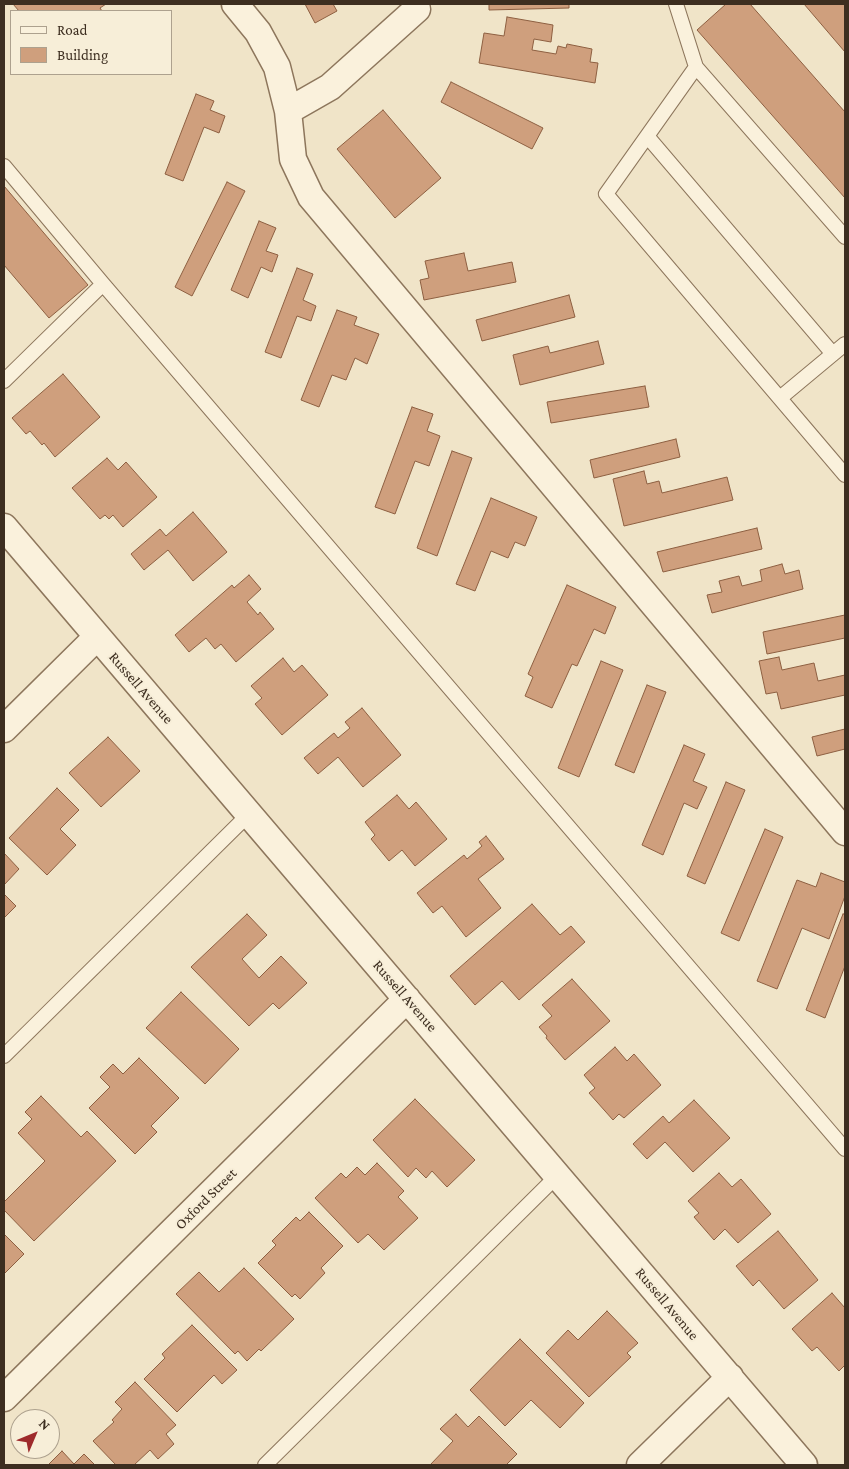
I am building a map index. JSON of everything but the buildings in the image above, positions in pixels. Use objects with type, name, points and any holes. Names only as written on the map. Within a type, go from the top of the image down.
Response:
[{"type":"street","points":[[234,4],[258,32],[277,67],[288,111],[293,159],[311,197],[845,832]]},
{"type":"street","points":[[288,111],[330,87],[417,9]]},
{"type":"street","name":"Russell Avenue","points":[[4,527],[804,1465]]},
{"type":"street","points":[[4,730],[97,637]]},
{"type":"street","name":"Oxford Street","points":[[4,1398],[407,999]]},
{"type":"street","points":[[640,1465],[730,1377]]},
{"type":"lane","points":[[677,4],[696,67],[845,237]]},
{"type":"lane","points":[[696,67],[606,194],[845,474]]},
{"type":"lane","points":[[647,136],[833,354]]},
{"type":"lane","points":[[4,166],[845,1149]]},
{"type":"lane","points":[[4,381],[103,284]]},
{"type":"lane","points":[[780,398],[845,344]]},
{"type":"lane","points":[[4,1056],[249,814]]},
{"type":"lane","points":[[265,1465],[558,1175]]}]
